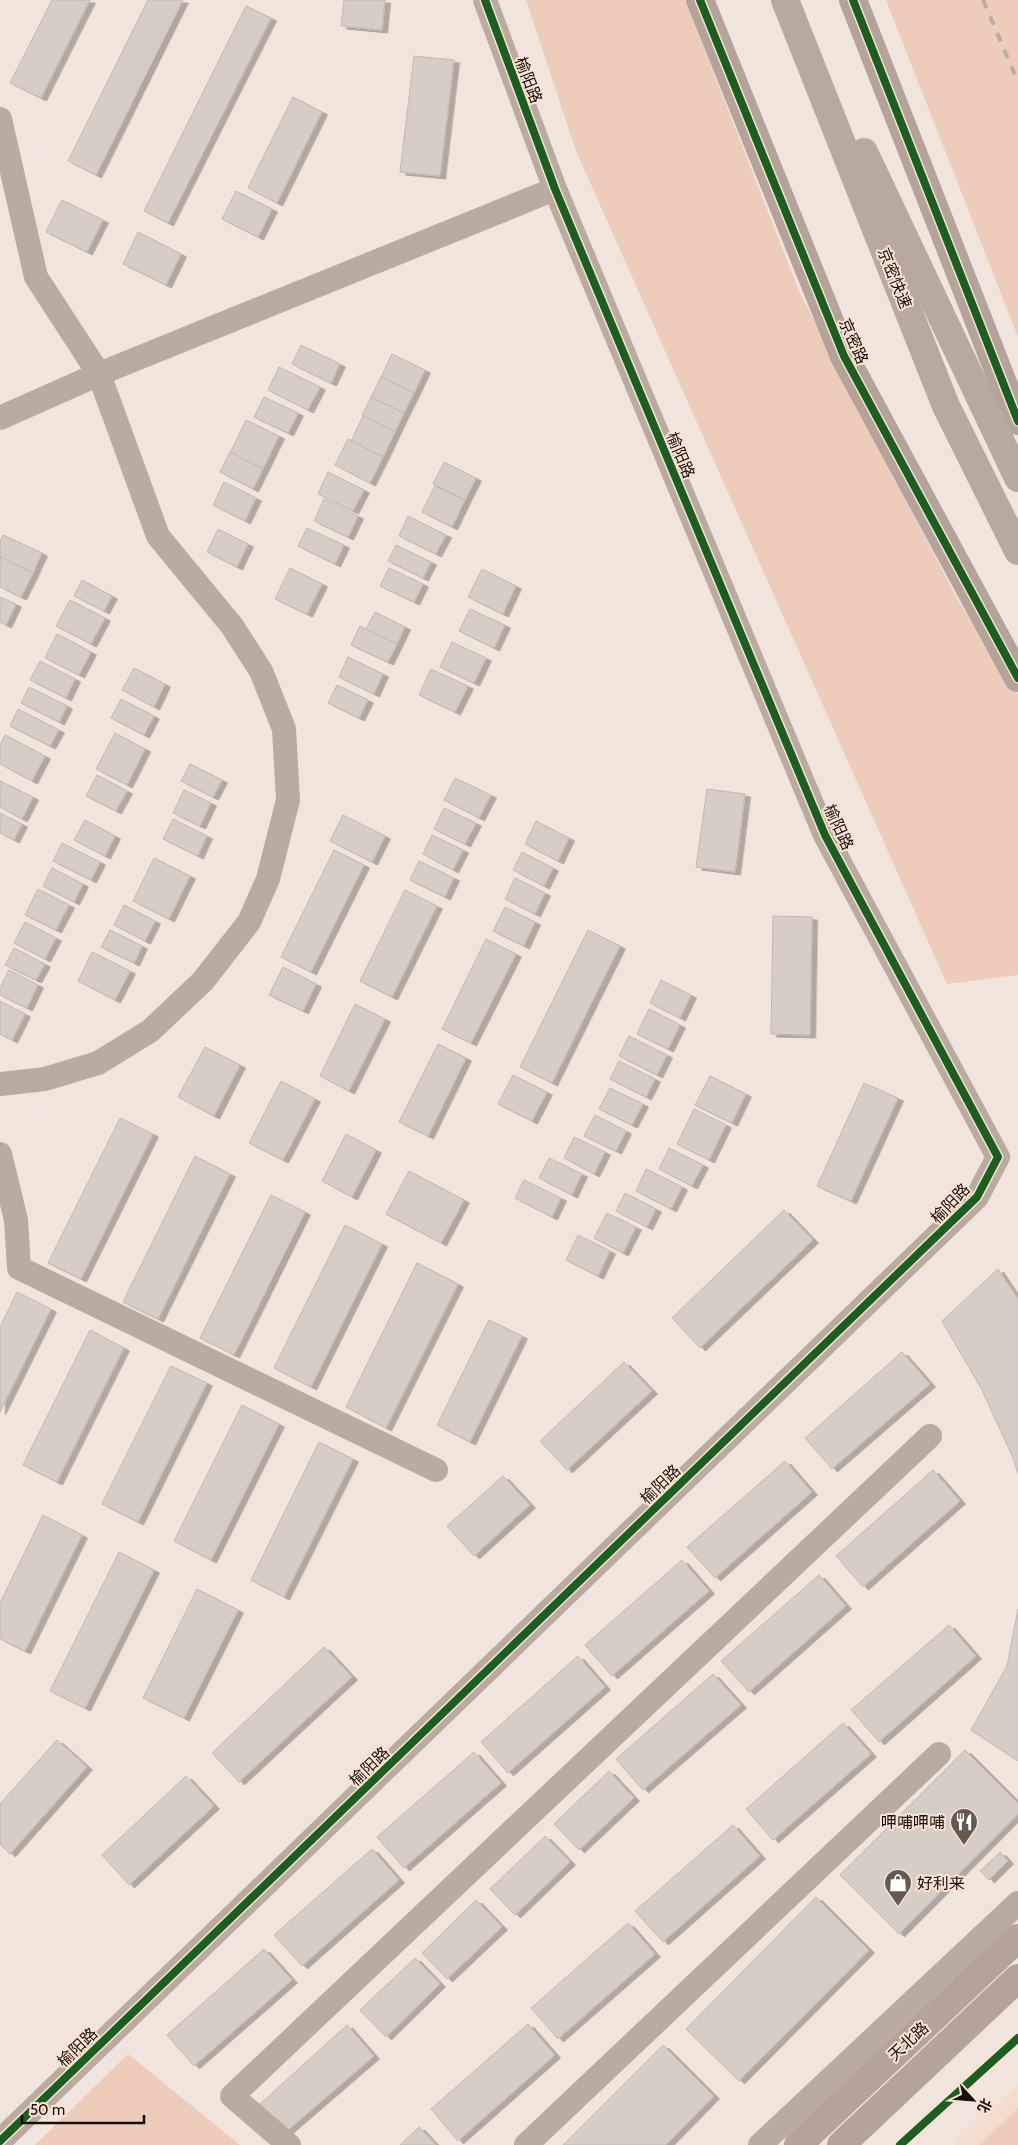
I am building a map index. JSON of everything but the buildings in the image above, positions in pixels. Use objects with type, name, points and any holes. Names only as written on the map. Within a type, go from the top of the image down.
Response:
[{"type":"highway","name":"京密快速","points":[[785,0],[946,406],[1018,551]]},
{"type":"highway","name":"京密快速","points":[[795,0],[902,236],[1018,478]]},
{"type":"main road","name":"京密路","points":[[700,0],[844,356],[1018,678]]},
{"type":"main road","points":[[854,0],[1018,421]]},
{"type":"main road","name":"天北路","points":[[798,2145],[1018,1938]]},
{"type":"main road","name":"天北路","points":[[842,2145],[1018,1978]]},
{"type":"street","name":"榆阳路","points":[[0,2141],[978,1197],[998,1157],[825,834],[555,188],[484,0]]},
{"type":"street","points":[[0,119],[36,277],[99,374],[158,536],[232,626],[261,671],[284,729],[288,800],[268,879],[249,922],[203,981],[150,1031],[98,1063],[45,1079],[0,1084]]},
{"type":"street","points":[[0,418],[99,374],[555,188]]},
{"type":"street","points":[[0,1154],[16,1220],[19,1268],[436,1470]]},
{"type":"street","points":[[289,2145],[232,2096],[930,1436]]},
{"type":"street","points":[[526,2145],[939,1754]]},
{"type":"street","points":[[760,2145],[1018,1903]]},
{"type":"shaded area","points":[[526,0],[685,0],[799,291],[956,597],[1018,695],[1018,975],[947,984],[576,151]]},
{"type":"shaded area","points":[[886,0],[1018,0],[1018,337]]},
{"type":"shaded area","points":[[128,2054],[240,2145],[35,2145]]},
{"type":"shaded area","points":[[1018,2084],[1018,2145],[954,2145]]},
{"type":"shaded area","points":[[1018,2108],[1018,2145],[979,2145]]},
{"type":"railway","points":[[983,0],[1018,82]]},
{"type":"cycle path","points":[[0,2141],[977,1197],[998,1157],[825,835],[555,189],[485,0]]},
{"type":"cycle path","points":[[700,0],[844,356],[1018,678]]},
{"type":"cycle path","points":[[853,0],[1018,421]]},
{"type":"cycle path","points":[[900,2145],[1018,2038]]},
{"type":"place","name":"呷哺呷哺","points":[[964,1846]]},
{"type":"place","name":"好利来","points":[[898,1907]]}]
